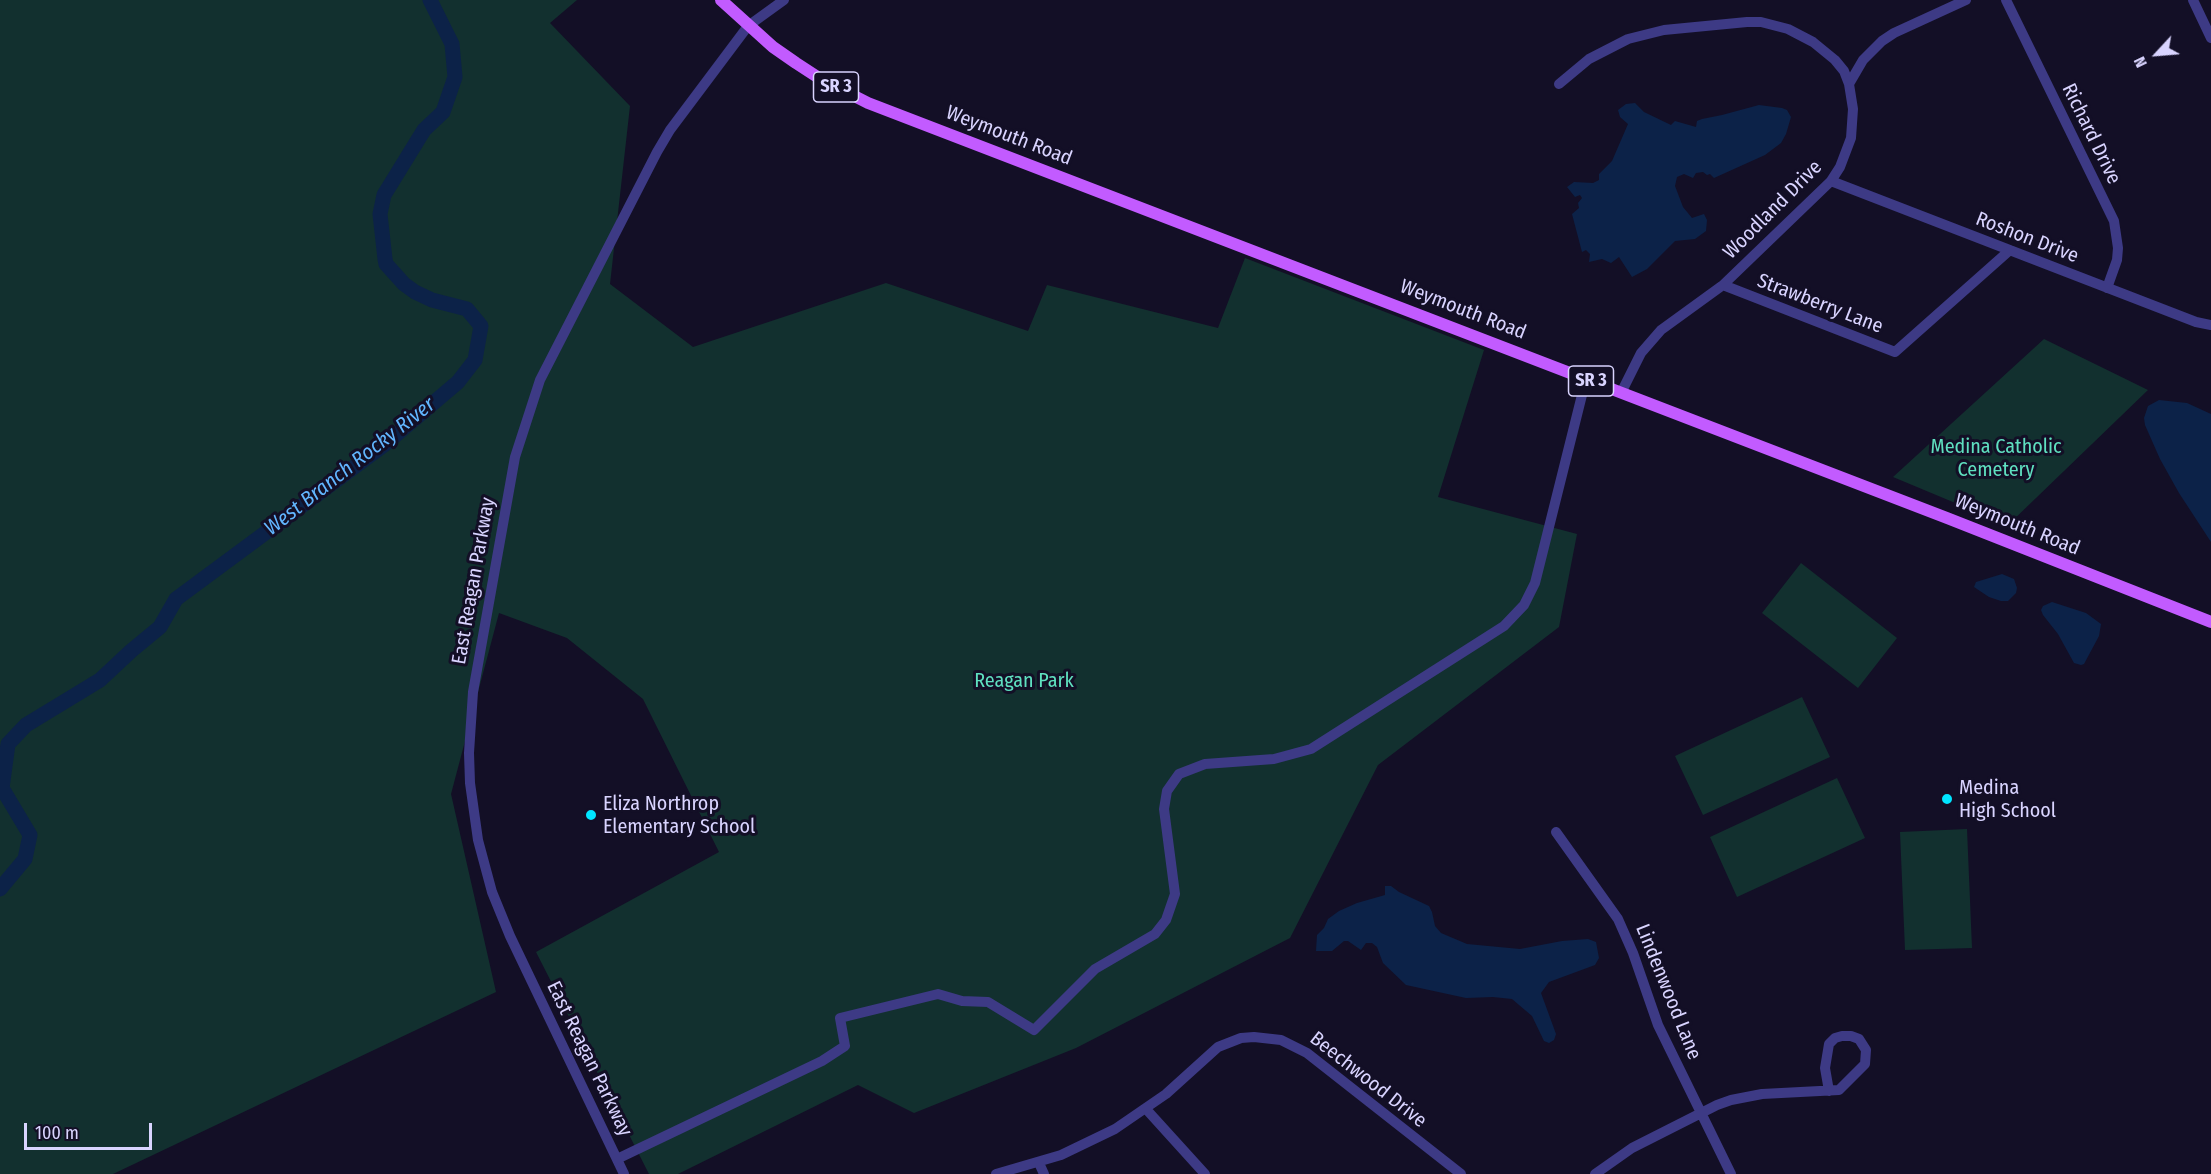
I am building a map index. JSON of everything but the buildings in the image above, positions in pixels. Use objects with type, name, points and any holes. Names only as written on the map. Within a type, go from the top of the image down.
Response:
[{"type":"main road","name":"Weymouth Road","points":[[721,0],[748,26],[795,63],[868,103],[2211,622]]},
{"type":"street","name":"East Reagan Parkway","points":[[624,1174],[510,936],[492,892],[478,840],[470,783],[473,692],[515,457],[540,380],[657,152],[685,109],[748,26],[784,0]]},
{"type":"street","points":[[1849,84],[1863,60],[1882,41],[1894,33],[1966,0]]},
{"type":"street","name":"Richard Drive","points":[[2006,0],[2114,221],[2118,248],[2117,260],[2107,288]]},
{"type":"street","points":[[2193,0],[2211,38]]},
{"type":"street","points":[[1559,84],[1588,59],[1628,39],[1664,30],[1761,22],[1788,29],[1814,42],[1835,60],[1844,71],[1849,84]]},
{"type":"street","points":[[1835,60],[1846,63],[1863,60]]},
{"type":"street","name":"Woodland Drive","points":[[1621,393],[1641,353],[1650,342],[1674,320],[1723,285],[1831,181],[1840,167],[1851,138],[1853,109],[1849,84]]},
{"type":"street","name":"Roshon Drive","points":[[1831,181],[2196,322],[2211,325]]},
{"type":"street","name":"Strawberry Lane","points":[[1723,285],[1895,352],[2010,250]]},
{"type":"street","points":[[616,1159],[822,1061],[845,1046],[840,1018],[938,994],[962,1001],[988,1002],[1034,1030],[1095,969],[1124,949],[1155,934],[1166,920],[1175,894],[1164,809],[1167,791],[1175,778],[1189,769],[1205,764],[1274,759],[1311,749],[1504,626],[1524,605],[1535,583],[1586,379]]},
{"type":"street","name":"Lindenwood Lane","points":[[1556,832],[1618,919],[1633,952],[1657,1023],[1731,1174]]},
{"type":"street","name":"Beechwood Drive","points":[[996,1174],[1039,1163],[1087,1144],[1146,1109],[1218,1047],[1241,1038],[1254,1036],[1281,1040],[1307,1053],[1461,1174]]},
{"type":"street","points":[[1595,1174],[1632,1148],[1724,1102],[1746,1096],[1839,1090],[1865,1065],[1866,1050],[1859,1039],[1842,1036],[1835,1038],[1829,1044],[1826,1068],[1829,1090]]},
{"type":"street","points":[[1146,1109],[1204,1174]]},
{"type":"street","points":[[1039,1163],[1044,1174]]},
{"type":"green space","name":"Reagan Park","points":[[0,0],[577,0],[550,23],[630,106],[610,284],[693,347],[886,283],[1028,331],[1047,285],[1218,328],[1245,258],[1484,350],[1438,497],[1577,534],[1559,627],[1378,765],[1290,938],[1076,1048],[914,1113],[858,1085],[678,1174],[649,1174],[536,952],[719,852],[643,699],[567,638],[499,613],[451,794],[496,992],[113,1174],[0,1174]]},
{"type":"green space","name":"Medina Catholic Cemetery","points":[[2044,339],[2148,390],[2008,525],[1893,477]]},
{"type":"green space","points":[[1801,563],[1897,638],[1858,688],[1762,613]]},
{"type":"green space","points":[[1802,697],[1830,757],[1703,815],[1675,756]]},
{"type":"green space","points":[[1837,778],[1865,838],[1737,897],[1710,837]]},
{"type":"green space","points":[[1967,829],[1972,948],[1905,950],[1900,832]]},
{"type":"water","points":[[1635,103],[1644,112],[1671,125],[1675,121],[1696,127],[1697,121],[1702,119],[1759,105],[1782,108],[1787,110],[1791,117],[1781,143],[1765,155],[1714,178],[1703,172],[1696,173],[1693,178],[1684,174],[1677,177],[1675,186],[1683,207],[1692,218],[1704,214],[1707,220],[1706,231],[1695,239],[1675,241],[1647,269],[1632,277],[1619,257],[1611,263],[1602,259],[1589,262],[1590,254],[1586,250],[1582,252],[1572,214],[1579,208],[1578,203],[1582,198],[1580,195],[1575,197],[1567,187],[1574,182],[1593,183],[1599,180],[1599,174],[1612,161],[1628,124],[1620,117],[1618,110],[1626,104]]},
{"type":"water","points":[[2159,400],[2187,403],[2211,414],[2211,542],[2179,493],[2145,425],[2144,418],[2148,406]]},
{"type":"water","points":[[2002,574],[2014,579],[2017,588],[2016,593],[2008,601],[1989,597],[1974,587],[1976,582]]},
{"type":"water","points":[[2052,602],[2086,613],[2101,624],[2099,636],[2084,664],[2074,663],[2058,634],[2043,615],[2041,610],[2043,606]]},
{"type":"water","points":[[1385,886],[1391,886],[1429,906],[1435,926],[1441,933],[1467,944],[1520,949],[1562,941],[1588,939],[1596,942],[1599,958],[1595,965],[1549,982],[1541,993],[1556,1034],[1554,1040],[1549,1043],[1544,1041],[1532,1016],[1512,999],[1466,998],[1406,985],[1383,963],[1377,947],[1372,943],[1366,943],[1361,950],[1348,941],[1344,941],[1332,951],[1316,951],[1317,935],[1324,928],[1328,919],[1357,903],[1385,895]]},
{"type":"waterway","name":"West Branch Rocky River","points":[[0,889],[25,859],[30,835],[2,788],[8,744],[26,725],[100,680],[160,627],[176,599],[384,445],[458,382],[475,360],[481,326],[467,309],[432,300],[415,292],[404,284],[386,264],[385,259],[380,214],[384,195],[424,130],[443,112],[455,77],[452,44],[430,0]]},
{"type":"place","name":"Medina High School","points":[[1947,799]]},
{"type":"place","name":"Eliza Northrop Elementary School","points":[[591,815]]}]
